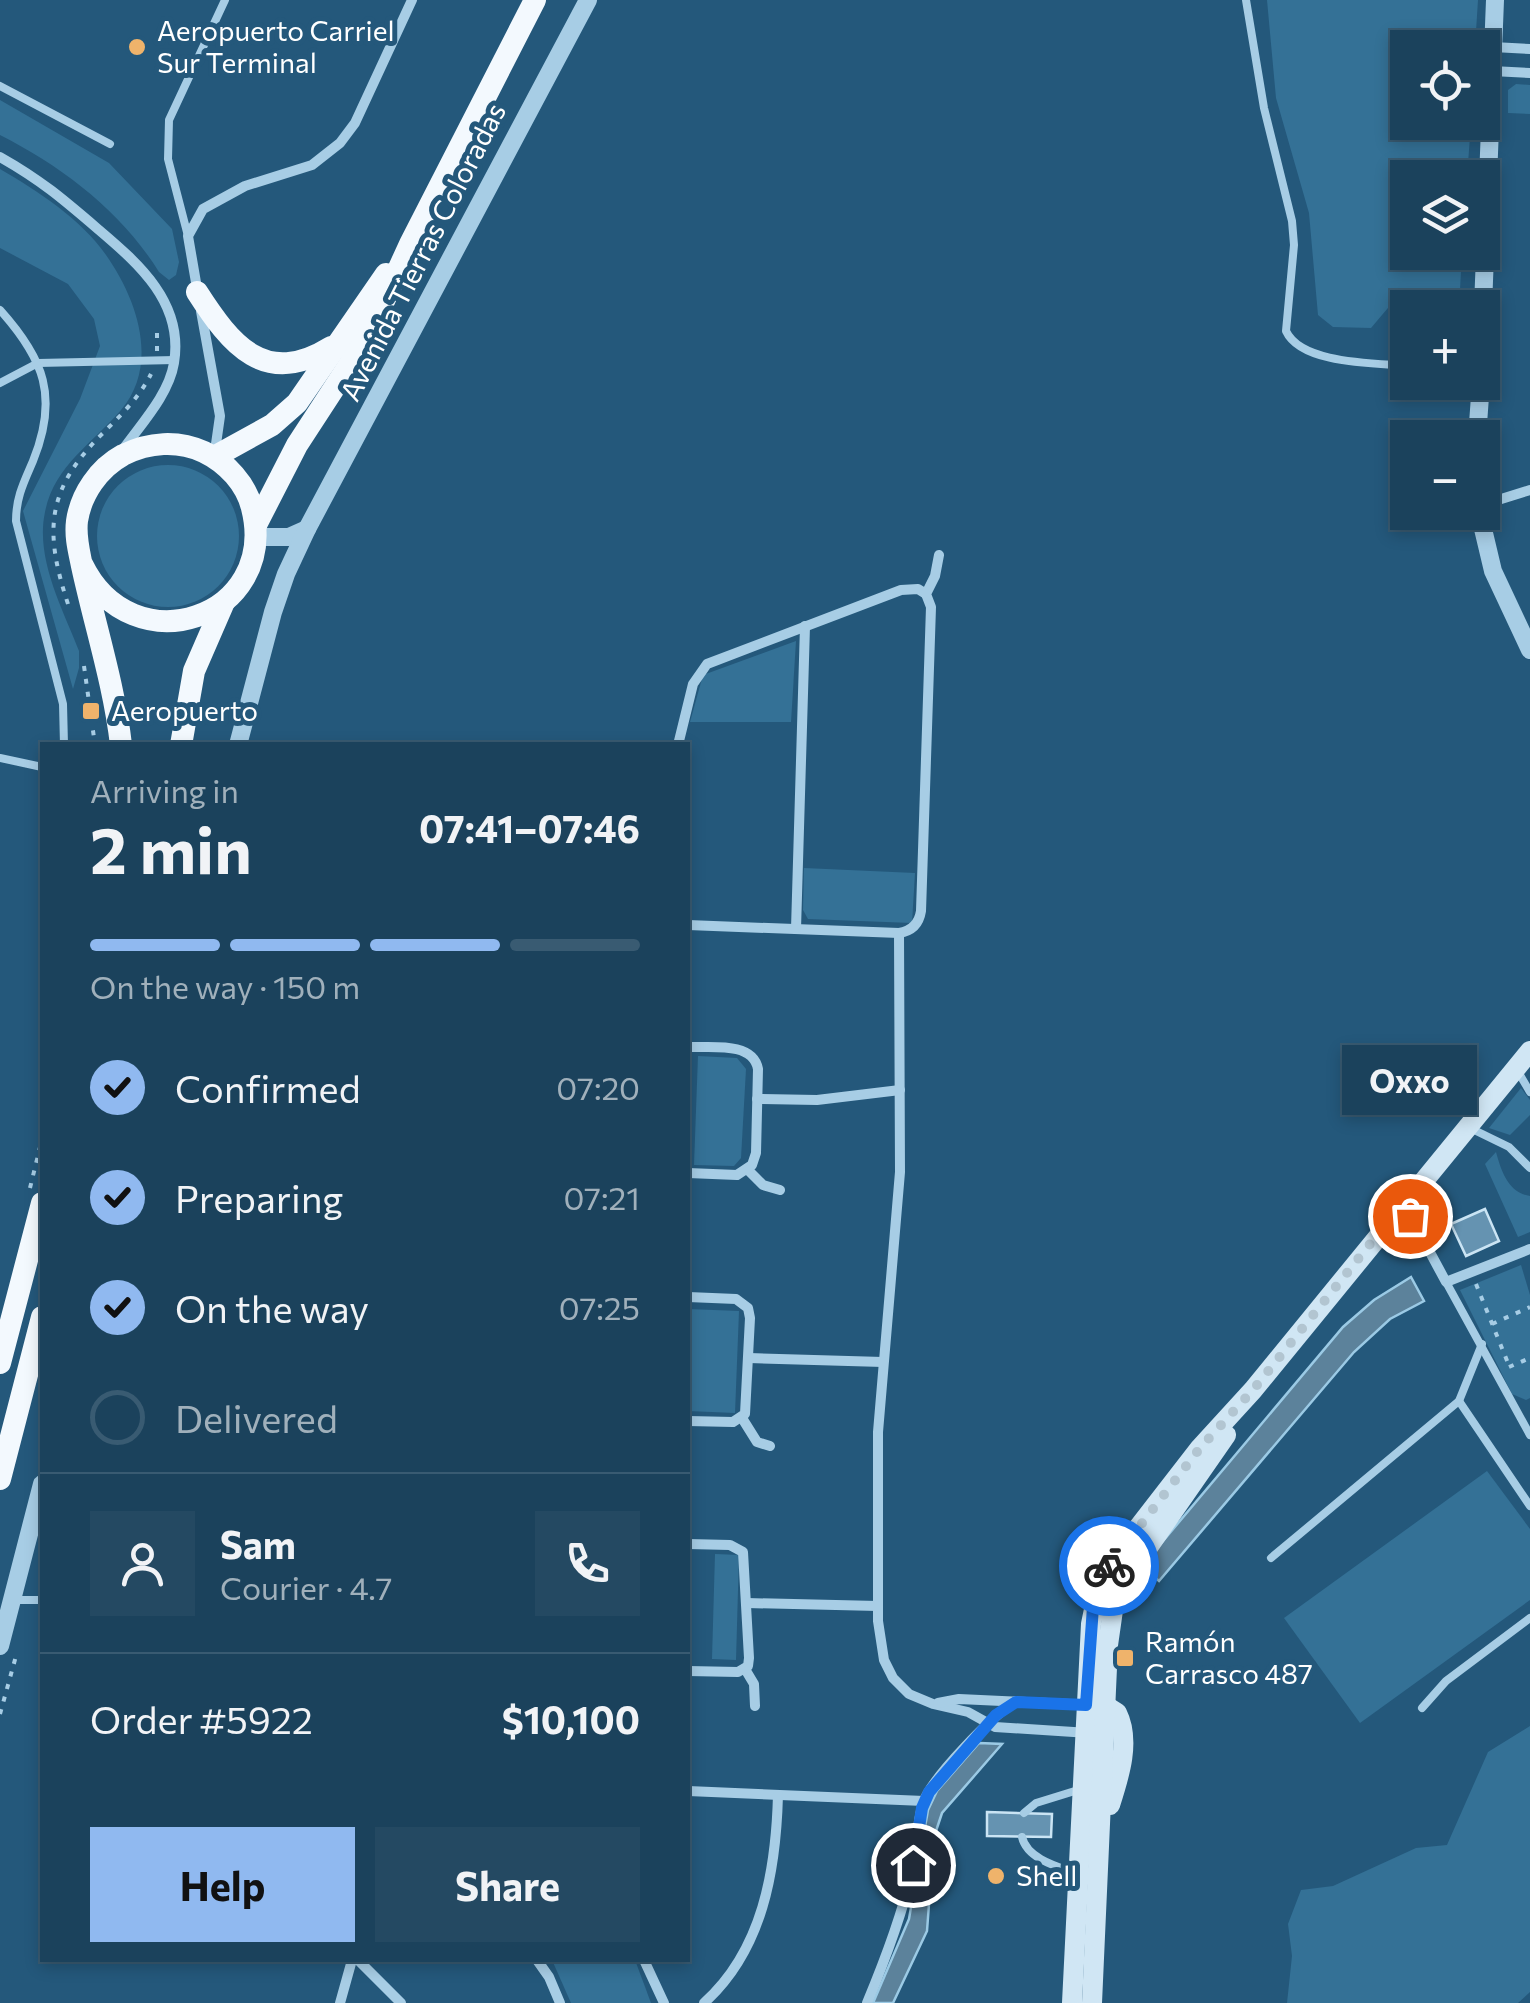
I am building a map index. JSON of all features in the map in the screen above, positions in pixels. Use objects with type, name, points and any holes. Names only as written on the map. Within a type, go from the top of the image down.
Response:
[{"type":"highway","points":[[182,742],[194,672],[224,602],[247,573],[256,531],[297,445],[368,336],[410,244],[535,0]]},
{"type":"highway","points":[[214,457],[283,417],[410,244]]},
{"type":"highway","points":[[197,292],[222,329],[252,356],[298,362],[339,342]]},
{"type":"highway","points":[[121,742],[76,535],[81,506],[95,479],[116,459],[158,444],[186,446],[214,457],[245,490],[256,531]]},
{"type":"highway","points":[[82,564],[109,602],[136,617],[182,621],[224,602]]},
{"type":"highway","points":[[0,1363],[40,1211]]},
{"type":"highway","points":[[0,1480],[40,1325]]},
{"type":"main road","points":[[1092,2003],[1100,1831],[1091,1624],[1102,1578],[1200,1448],[1253,1390],[1523,1059]]},
{"type":"main road","points":[[1096,1706],[1120,1718],[1123,1746],[1115,1790],[1100,1831]]},
{"type":"main road","points":[[1072,2003],[1082,1790],[1095,1733]]},
{"type":"street","name":"Avenida Tierras Coloradas","points":[[239,742],[286,574],[307,528],[588,0]]},
{"type":"street","points":[[1494,30],[1495,0]]},
{"type":"street","points":[[214,457],[220,416],[188,236],[203,210],[221,197],[312,165],[340,143],[355,123],[413,3]]},
{"type":"street","points":[[1500,48],[1530,49]]},
{"type":"street","points":[[1500,71],[1530,73]]},
{"type":"street","points":[[1484,290],[1489,140]]},
{"type":"street","points":[[0,158],[47,184],[141,266],[160,292],[172,320],[175,360],[166,388],[116,459]]},
{"type":"street","points":[[1500,499],[1530,490]]},
{"type":"street","points":[[256,531],[288,538],[307,528]]},
{"type":"street","points":[[1484,530],[1498,584],[1530,650]]},
{"type":"street","points":[[926,594],[939,556]]},
{"type":"street","points":[[679,742],[693,684],[707,664],[902,590],[926,594],[931,607],[921,912],[914,928],[899,932],[690,925]]},
{"type":"street","points":[[796,929],[805,626]]},
{"type":"street","points":[[899,932],[898,1211],[878,1432],[879,1636],[888,1669],[908,1694],[932,1704],[989,1700],[1096,1706]]},
{"type":"street","points":[[690,1048],[741,1050],[753,1055],[758,1064],[756,1153],[748,1170],[738,1175],[690,1173]]},
{"type":"street","points":[[757,1098],[817,1100],[900,1090]]},
{"type":"street","points":[[748,1170],[763,1185],[780,1190]]},
{"type":"street","points":[[1403,1203],[1446,1282],[1528,1249],[1530,1263]]},
{"type":"street","points":[[690,1297],[736,1299],[750,1313],[748,1405],[742,1418],[729,1422],[690,1421]]},
{"type":"street","points":[[749,1358],[883,1362]]},
{"type":"street","points":[[742,1418],[754,1439],[770,1446]]},
{"type":"street","points":[[0,1646],[40,1492]]},
{"type":"street","points":[[690,1544],[730,1545],[740,1549],[745,1557],[749,1662],[738,1672],[690,1671]]},
{"type":"street","points":[[747,1603],[878,1606]]},
{"type":"street","points":[[745,1669],[754,1684],[755,1706]]},
{"type":"street","points":[[988,1724],[983,1710],[989,1700]]},
{"type":"street","points":[[866,2003],[906,1896],[924,1801],[988,1724],[1016,1702]]},
{"type":"street","points":[[958,1705],[988,1724],[1006,1729],[1095,1733]]},
{"type":"street","points":[[690,1791],[924,1801]]},
{"type":"street","points":[[704,2003],[726,1980],[757,1924],[774,1856],[778,1795]]},
{"type":"street","points":[[340,2003],[354,1962]]},
{"type":"street","points":[[357,1962],[401,2003]]},
{"type":"street","points":[[538,1962],[560,2003]]},
{"type":"street","points":[[645,1962],[664,2003]]},
{"type":"lane","points":[[188,236],[168,159],[167,136],[173,108],[224,0]]},
{"type":"lane","points":[[1246,0],[1264,108],[1292,220],[1294,245],[1286,331],[1291,342],[1305,351],[1390,363]]},
{"type":"lane","points":[[0,86],[110,144]]},
{"type":"lane","points":[[0,310],[28,342],[38,363],[46,406],[44,432],[16,498],[16,521],[63,704],[64,742]]},
{"type":"lane","points":[[0,383],[38,363],[175,360]]},
{"type":"lane","points":[[0,758],[40,767]]},
{"type":"lane","points":[[1523,1059],[1530,1092]]},
{"type":"lane","points":[[1466,1126],[1509,1148],[1530,1168]]},
{"type":"lane","points":[[1446,1282],[1530,1435]]},
{"type":"lane","points":[[1270,1558],[1459,1402],[1482,1344]]},
{"type":"lane","points":[[1459,1402],[1530,1506]]},
{"type":"lane","points":[[12,1600],[40,1600]]},
{"type":"lane","points":[[1422,1708],[1446,1682],[1530,1618]]},
{"type":"lane","points":[[1024,1813],[1036,1802],[1082,1790]]},
{"type":"lane","points":[[1022,1837],[1032,1853],[1078,1874]]},
{"type":"path","points":[[1471,1270],[1522,1400],[1512,1404]]},
{"type":"path","points":[[1492,1324],[1530,1308]]},
{"type":"path","points":[[1510,1368],[1530,1358]]},
{"type":"shaded area","points":[[1267,0],[1478,0],[1476,30],[1390,30],[1390,140],[1470,140],[1468,160],[1390,160],[1390,270],[1461,270],[1460,290],[1390,290],[1390,306],[1371,328],[1333,327],[1318,315],[1309,213],[1276,98]]},
{"type":"shaded area","points":[[1516,84],[1530,85],[1530,114],[1508,113],[1508,90]]},
{"type":"shaded area","points":[[0,100],[109,163],[172,229],[179,262],[176,275],[169,280],[159,272],[109,210],[68,176],[0,135]]},
{"type":"shaded area","points":[[0,169],[58,207],[96,242],[127,291],[140,332],[142,352],[133,392],[121,410],[65,468],[45,512],[47,566],[79,651],[73,689],[23,511],[80,399],[100,346],[94,319],[68,284],[0,248]]},
{"type":"shaded area","points":[[168,465],[195,471],[218,486],[233,509],[239,536],[233,563],[218,586],[195,601],[168,607],[141,601],[118,586],[103,563],[97,536],[103,509],[118,486],[141,471]]},
{"type":"shaded area","points":[[796,641],[791,722],[690,722],[703,675]]},
{"type":"shaded area","points":[[804,868],[915,873],[912,923],[808,919],[803,910]]},
{"type":"shaded area","points":[[698,1056],[737,1058],[746,1069],[741,1158],[734,1166],[694,1165]]},
{"type":"shaded area","points":[[1521,1088],[1530,1100],[1530,1115],[1510,1135],[1489,1128]]},
{"type":"shaded area","points":[[1496,1152],[1511,1186],[1530,1196],[1530,1232],[1518,1237],[1485,1164]]},
{"type":"shaded area","points":[[1521,1265],[1530,1295],[1530,1398],[1526,1400],[1512,1394],[1460,1290]]},
{"type":"shaded area","points":[[1411,1277],[1424,1301],[1390,1319],[1354,1352],[1159,1581],[1142,1566],[1343,1327],[1374,1300]]},
{"type":"shaded area","points":[[690,1309],[739,1311],[735,1413],[690,1411]]},
{"type":"shaded area","points":[[1487,1471],[1530,1529],[1530,1600],[1360,1723],[1284,1618]]},
{"type":"shaded area","points":[[715,1554],[739,1555],[736,1660],[712,1659]]},
{"type":"shaded area","points":[[1530,1726],[1530,1992],[1518,2003],[1287,2003],[1292,1956],[1288,1924],[1301,1890],[1333,1886],[1416,1848],[1447,1845],[1488,1752]]},
{"type":"shaded area","points":[[979,1743],[1002,1744],[942,1813],[934,1837],[927,1931],[893,2003],[873,2003],[909,1919],[928,1810],[937,1791]]},
{"type":"shaded area","points":[[553,1962],[636,1962],[651,2003],[571,2003]]},
{"type":"building","points":[[1485,1209],[1499,1241],[1466,1256],[1451,1224]]},
{"type":"building","points":[[987,1812],[1052,1814],[1051,1837],[987,1836]]},
{"type":"way so far","points":[[1109,1566],[1200,1448],[1253,1390],[1403,1203],[1410,1216]]},
{"type":"place","name":"Aeropuerto Carriel Sur Terminal","points":[[137,47]]},
{"type":"place","name":"Aeropuerto","points":[[91,711]]},
{"type":"place","name":"Oxxo","points":[[1410,1216]]},
{"type":"place","name":"Ramón Carrasco 487","points":[[1125,1658]]},
{"type":"place","name":"Shell","points":[[996,1876]]},
{"type":"route","points":[[913,1865],[922,1808],[929,1792],[996,1715],[1016,1702],[1086,1705],[1093,1607],[1109,1566]]}]
